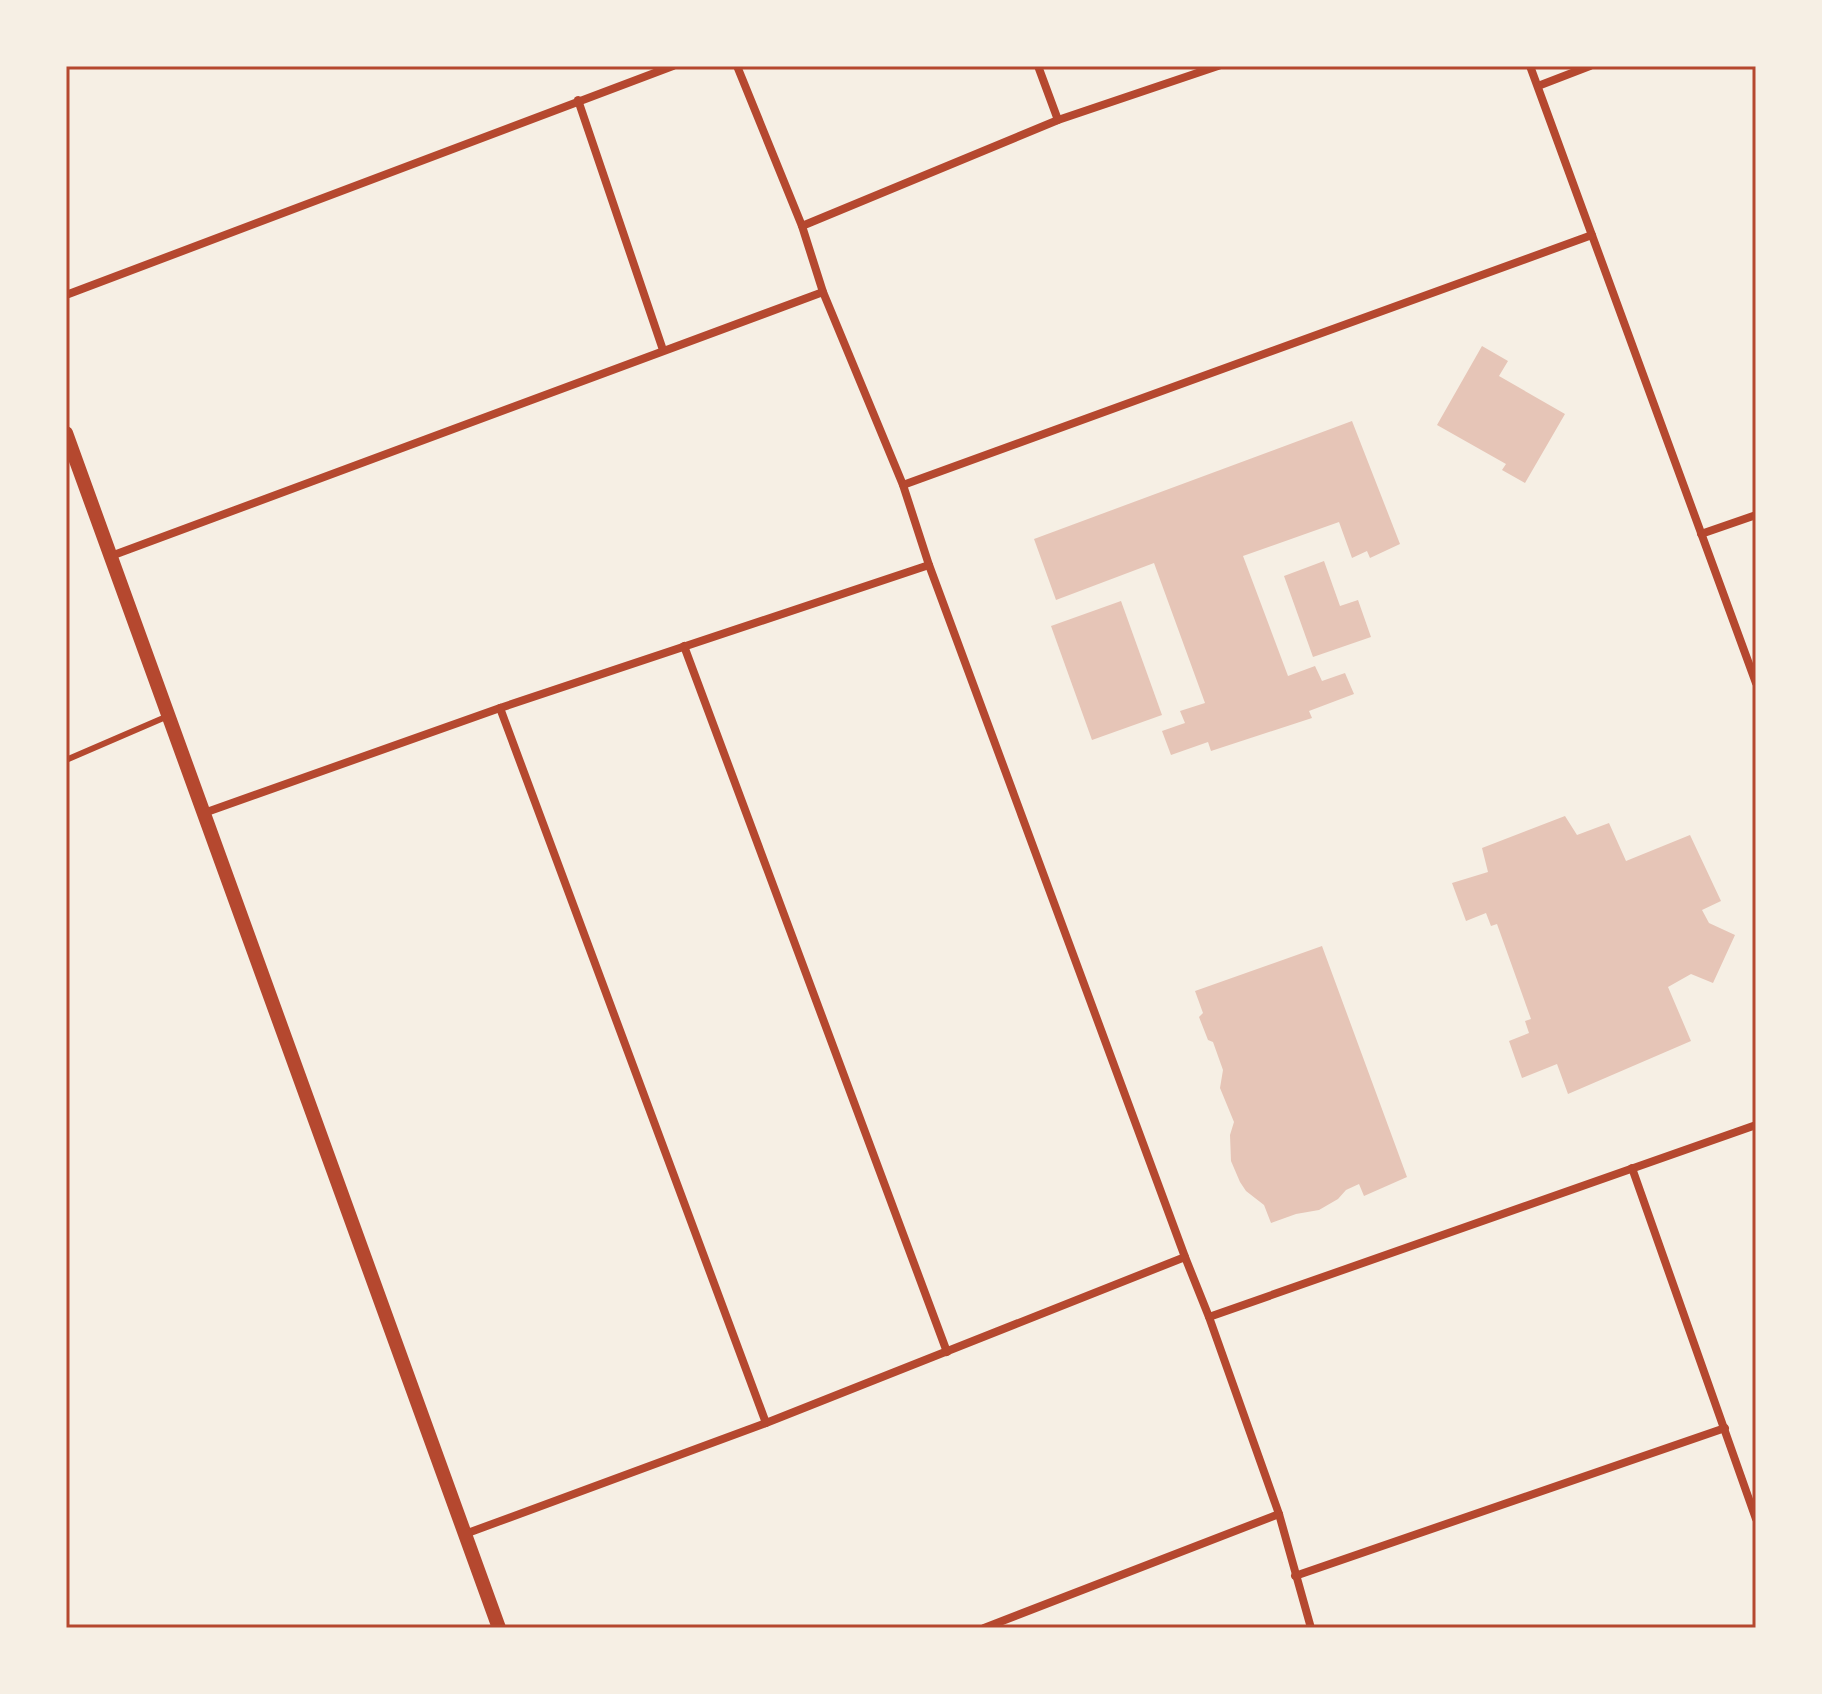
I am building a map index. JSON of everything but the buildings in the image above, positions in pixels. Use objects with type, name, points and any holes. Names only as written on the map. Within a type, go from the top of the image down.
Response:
[{"type":"street","points":[[66,295],[673,66]]},
{"type":"street","points":[[737,66],[802,226],[823,292],[903,485],[929,565],[1209,1317],[1279,1514],[1311,1628]]},
{"type":"street","points":[[1038,66],[1058,120]]},
{"type":"street","points":[[802,226],[1058,120],[1218,66]]},
{"type":"street","points":[[1530,66],[1756,683]]},
{"type":"street","points":[[1538,86],[1590,66]]},
{"type":"street","points":[[578,100],[663,350]]},
{"type":"street","points":[[903,485],[1592,235]]},
{"type":"street","points":[[111,556],[823,292]]},
{"type":"street","points":[[66,433],[499,1628]]},
{"type":"street","points":[[1701,534],[1756,515]]},
{"type":"street","points":[[204,813],[500,708],[929,565]]},
{"type":"street","points":[[684,646],[947,1352]]},
{"type":"street","points":[[500,708],[766,1423]]},
{"type":"street","points":[[1209,1317],[1756,1125]]},
{"type":"street","points":[[1632,1168],[1756,1519]]},
{"type":"street","points":[[465,1534],[766,1423],[1185,1257]]},
{"type":"street","points":[[1295,1576],[1725,1428]]},
{"type":"street","points":[[984,1628],[1279,1514]]},
{"type":"lane","points":[[66,760],[168,716]]}]
